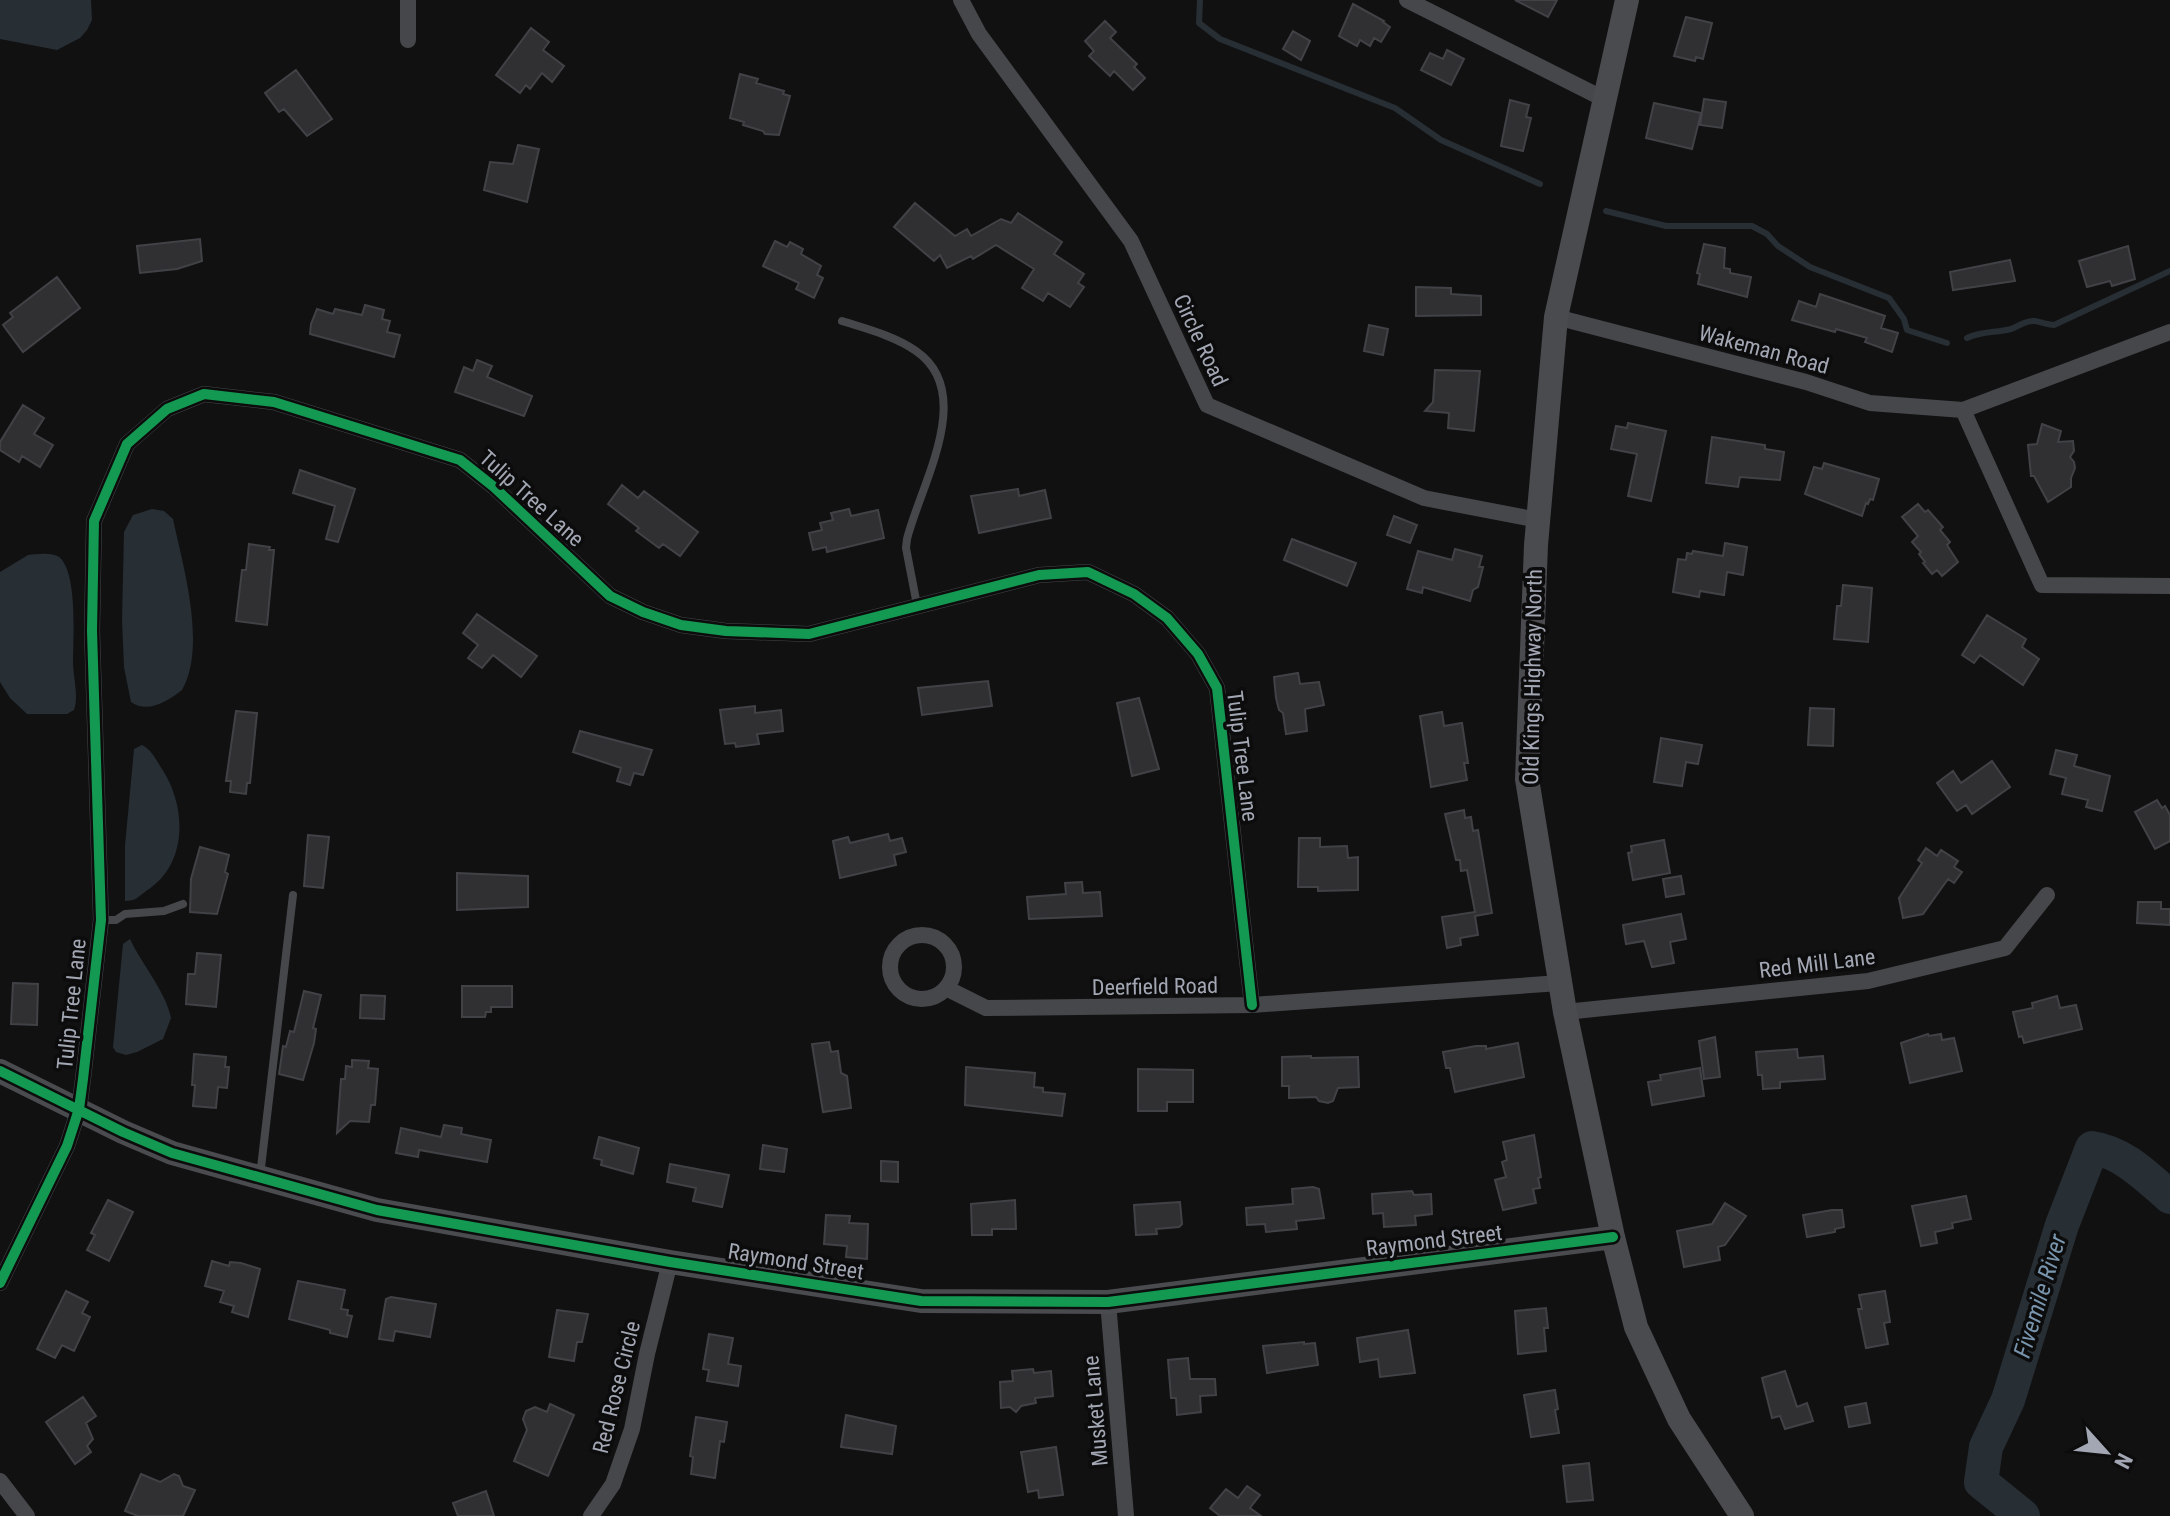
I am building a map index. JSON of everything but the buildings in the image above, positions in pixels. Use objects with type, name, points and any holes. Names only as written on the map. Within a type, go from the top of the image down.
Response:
[{"type":"street","points":[[408,0],[408,40]]},
{"type":"street","name":"Circle Road","points":[[961,0],[979,34],[1131,241],[1207,405],[1424,498],[1538,520]]},
{"type":"street","points":[[1407,0],[1604,99]]},
{"type":"street","name":"Old Kings Highway North","points":[[1627,0],[1556,317],[1538,520],[1527,779],[1565,1012],[1613,1237],[1636,1327],[1679,1419],[1742,1516]]},
{"type":"street","name":"Wakeman Road","points":[[1556,317],[1806,382],[1870,403],[1963,410],[2170,332]]},
{"type":"street","name":"Tulip Tree Lane","points":[[79,1109],[101,920],[92,631],[94,521],[127,444],[167,409],[204,394],[274,402],[460,460],[494,487],[610,596],[681,625],[726,631],[809,634],[1039,575],[1088,572],[1134,594],[1167,618],[1198,654],[1217,688],[1252,1005]]},
{"type":"street","points":[[1963,410],[2042,585],[2170,586]]},
{"type":"street","name":"Red Mill Lane","points":[[1565,1012],[1868,981],[2005,948],[2047,895]]},
{"type":"street","name":"Deerfield Road","points":[[946,988],[986,1008],[1252,1005],[1560,983]]},
{"type":"street","name":"Raymond Street","points":[[0,1071],[172,1153],[377,1210],[670,1262],[921,1301],[1108,1302],[1613,1237]]},
{"type":"street","points":[[0,1283],[67,1146],[79,1109]]},
{"type":"street","name":"Red Rose Circle","points":[[591,1516],[613,1484],[632,1429],[670,1262]]},
{"type":"street","name":"Musket Lane","points":[[1108,1302],[1126,1516]]},
{"type":"street","points":[[0,1481],[27,1516]]},
{"type":"lane","points":[[842,321],[913,348],[931,364],[942,387],[944,400],[939,444],[907,539],[917,605]]},
{"type":"lane","points":[[259,1178],[293,895]]},
{"type":"lane","points":[[101,920],[116,920],[125,914],[164,911],[183,904]]},
{"type":"shaded area","points":[[0,0],[91,0],[92,20],[80,38],[57,50],[0,39]]},
{"type":"shaded area","points":[[152,509],[164,511],[173,519],[191,606],[193,651],[182,690],[164,702],[144,707],[131,702],[124,667],[124,532],[133,515]]},
{"type":"shaded area","points":[[28,555],[56,555],[69,576],[76,699],[74,710],[67,714],[27,714],[10,698],[0,682],[0,572]]},
{"type":"shaded area","points":[[142,745],[154,756],[170,784],[176,800],[179,834],[170,866],[160,880],[137,898],[125,901],[125,846],[134,749]]},
{"type":"shaded area","points":[[130,939],[164,998],[171,1018],[163,1039],[126,1055],[116,1052],[113,1047],[123,944]]},
{"type":"waterway","points":[[1200,0],[1199,23],[1220,39],[1395,108],[1441,140],[1540,184]]},
{"type":"waterway","points":[[1606,211],[1666,226],[1752,226],[1810,267],[1889,298],[1904,319],[1907,330],[1947,343]]},
{"type":"waterway","points":[[1967,338],[2011,329],[2032,321],[2054,325],[2170,271]]},
{"type":"waterway","name":"Fivemile River","points":[[2023,1516],[1981,1482],[1986,1447],[2008,1400],[2062,1225],[2092,1148],[2124,1160],[2170,1197]]},
{"type":"cycle path","points":[[0,1283],[67,1146],[79,1109],[83,1079],[101,920],[92,631],[94,521],[127,444],[167,409],[204,394],[274,402],[460,460],[494,487],[610,596],[681,625],[726,631],[809,634],[1039,575],[1088,572],[1134,594],[1167,618],[1198,654],[1217,688],[1252,1005]]},
{"type":"cycle path","points":[[0,1071],[172,1153],[377,1210],[670,1262],[921,1301],[1108,1302],[1613,1237]]}]
